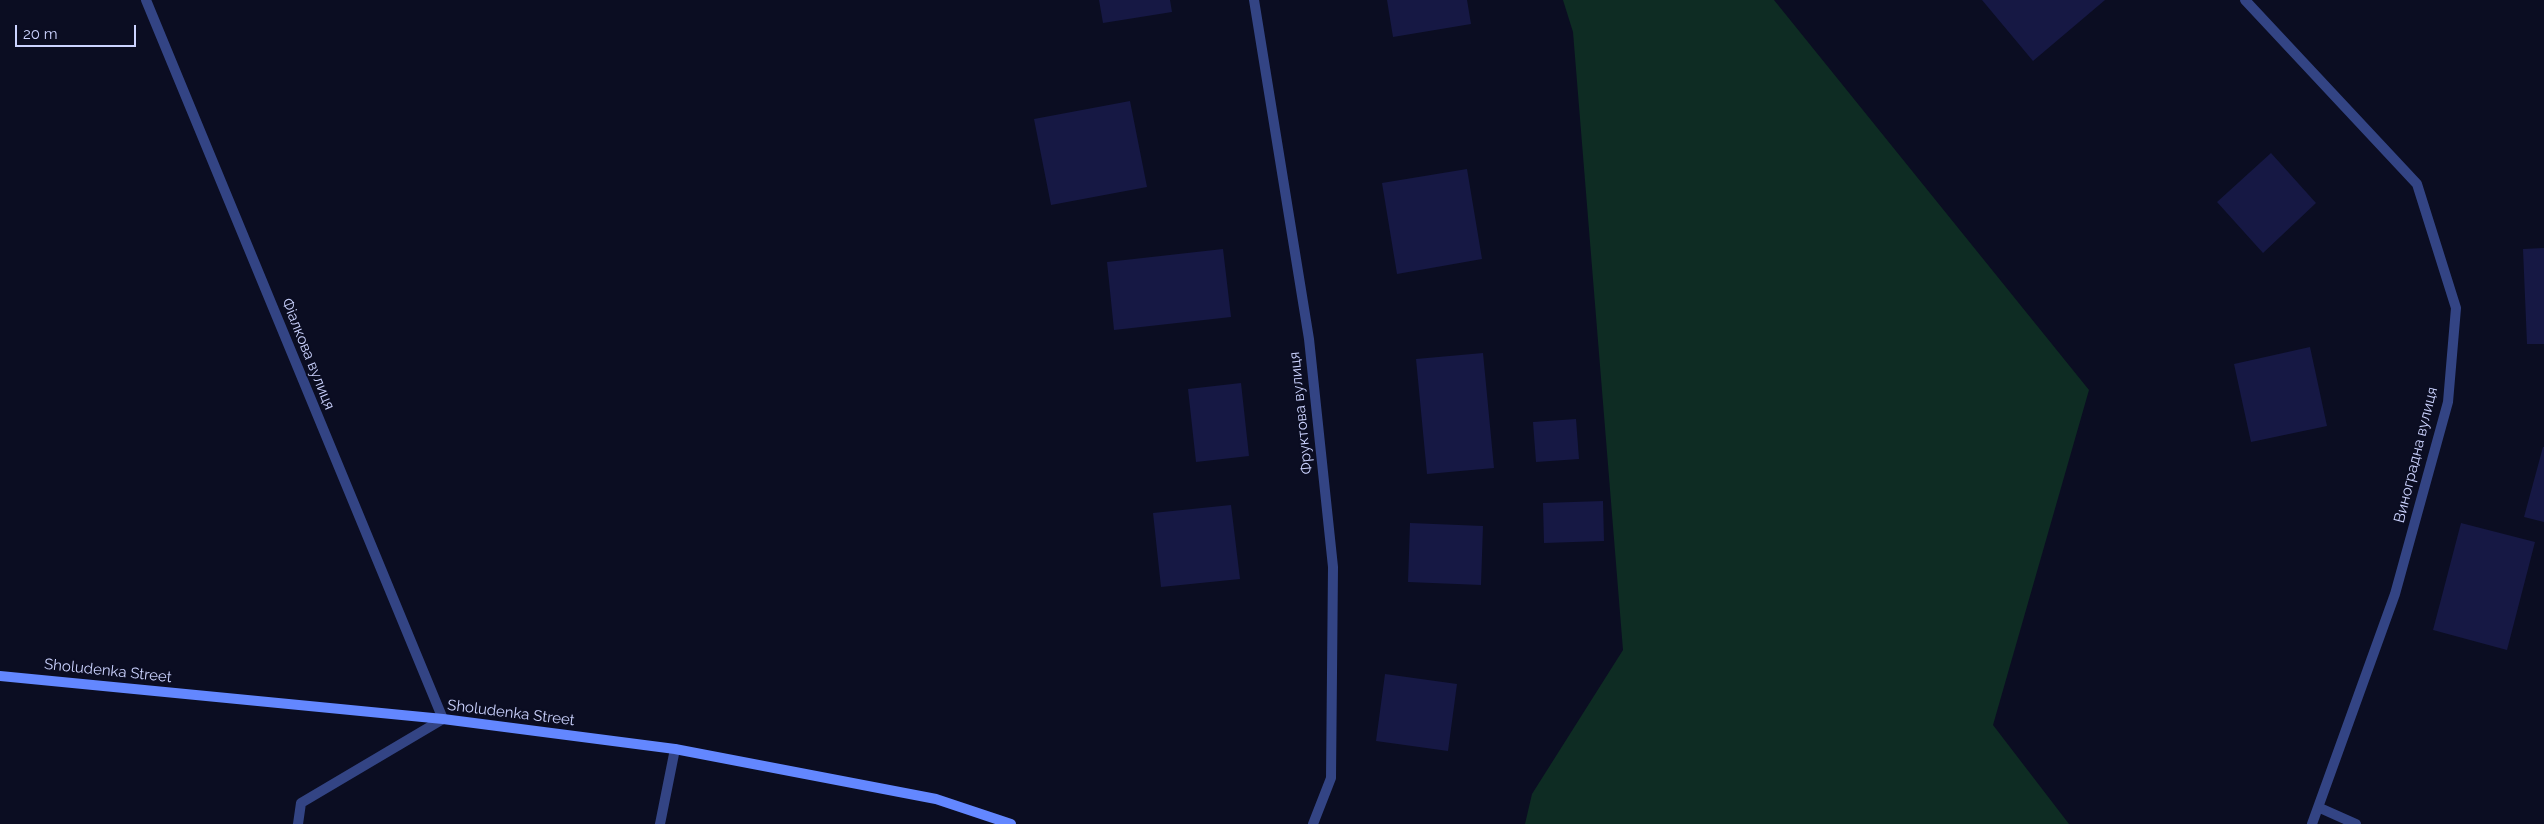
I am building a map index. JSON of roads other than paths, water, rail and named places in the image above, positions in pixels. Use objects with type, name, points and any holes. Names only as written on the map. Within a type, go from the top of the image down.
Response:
[{"type":"main road","name":"Sholudenka Street","points":[[0,676],[443,719],[675,749],[936,799],[1011,824]]},
{"type":"street","name":"Фіалкова вулиця","points":[[146,0],[443,719]]},
{"type":"street","name":"Фруктова вулиця","points":[[1254,0],[1308,339],[1332,567],[1331,778],[1313,824]]},
{"type":"street","name":"Виноградна вулиця","points":[[2245,0],[2418,184],[2456,308],[2448,402],[2395,594],[2320,808],[2312,824]]},
{"type":"street","points":[[298,824],[301,802],[443,719]]},
{"type":"street","points":[[660,824],[675,749]]},
{"type":"street","points":[[2320,808],[2356,824]]}]
